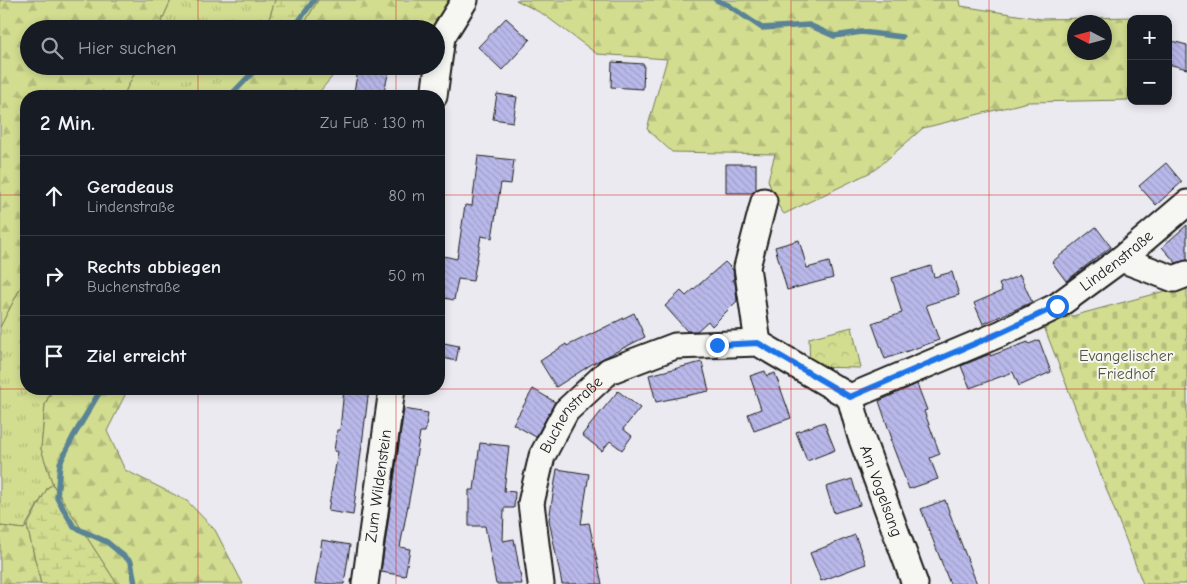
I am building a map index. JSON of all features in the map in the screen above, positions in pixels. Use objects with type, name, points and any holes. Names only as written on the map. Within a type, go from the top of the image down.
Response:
[{"type":"street","points":[[445,31],[465,0]]},
{"type":"street","points":[[435,90],[437,75]]},
{"type":"street","points":[[764,201],[746,267],[758,343],[850,397]]},
{"type":"street","name":"Lindenstraße","points":[[850,397],[1002,332],[1057,306],[1121,260],[1187,203]]},
{"type":"street","points":[[1121,260],[1174,279],[1187,274]]},
{"type":"street","name":"Buchenstraße","points":[[541,584],[530,503],[542,456],[566,411],[609,371],[676,346],[758,343]]},
{"type":"street","name":"Zum Wildenstein","points":[[365,584],[391,395]]},
{"type":"street","name":"Am Vogelsang","points":[[850,397],[860,434],[915,584]]},
{"type":"green space","points":[[0,0],[171,0],[162,20],[20,20],[20,75],[134,75],[126,90],[20,90],[20,289],[0,327]]},
{"type":"green space","points":[[171,0],[275,0],[269,20],[162,20]]},
{"type":"green space","points":[[275,0],[318,0],[306,20],[269,20]]},
{"type":"green space","points":[[318,0],[453,0],[437,20],[306,20]]},
{"type":"green space","points":[[516,0],[960,0],[961,6],[1042,19],[1067,18],[1067,60],[1112,60],[1112,17],[1127,17],[1127,100],[1028,102],[923,128],[875,170],[784,214],[775,201],[768,180],[775,154],[672,152],[647,129],[667,59],[597,54],[543,14]]},
{"type":"green space","points":[[134,75],[247,75],[236,90],[126,90]]},
{"type":"green space","points":[[247,75],[334,75],[321,90],[236,90]]},
{"type":"green space","name":"Evangelischer Friedhof","points":[[1187,285],[1187,584],[1143,584],[1043,324]]},
{"type":"green space","points":[[20,289],[20,395],[49,395],[45,405],[41,449],[53,485],[48,487],[24,529],[0,526],[0,327]]},
{"type":"green space","points":[[852,327],[861,368],[810,367],[809,338]]},
{"type":"green space","points":[[49,395],[125,395],[107,431],[125,470],[187,501],[215,530],[243,584],[117,584],[53,485],[41,449],[45,405]]},
{"type":"green space","points":[[53,485],[117,584],[41,584],[27,526],[48,487]]},
{"type":"green space","points":[[0,526],[24,529],[27,526],[41,584],[0,584]]},
{"type":"building","points":[[506,18],[530,40],[502,70],[478,47]]},
{"type":"building","points":[[1172,41],[1187,45],[1187,69],[1172,65]]},
{"type":"building","points":[[612,62],[644,64],[643,89],[611,87]]},
{"type":"building","points":[[357,75],[388,75],[384,90],[354,90]]},
{"type":"building","points":[[497,94],[517,97],[513,122],[493,119]]},
{"type":"building","points":[[478,156],[514,160],[511,184],[501,183],[492,238],[481,236],[473,281],[458,279],[454,300],[445,298],[445,256],[457,259],[465,205],[472,206]]},
{"type":"building","points":[[1166,163],[1182,182],[1156,205],[1139,186]]},
{"type":"building","points":[[726,164],[756,164],[756,190],[753,193],[726,193]]},
{"type":"building","points":[[1187,225],[1187,260],[1176,263],[1162,247]]},
{"type":"building","points":[[1096,227],[1111,247],[1066,281],[1052,262]]},
{"type":"building","points":[[799,240],[807,268],[829,262],[833,278],[787,290],[775,247]]},
{"type":"building","points":[[725,262],[733,270],[734,278],[732,280],[735,282],[737,301],[712,326],[708,321],[697,331],[687,331],[665,306],[681,291],[686,296]]},
{"type":"building","points":[[931,266],[934,277],[952,272],[959,295],[926,305],[939,340],[885,359],[872,323],[902,313],[892,278]]},
{"type":"building","points":[[1020,275],[1032,302],[983,324],[974,303],[1002,291],[999,284]]},
{"type":"building","points":[[634,313],[645,337],[592,364],[556,387],[540,361],[566,344],[567,346]]},
{"type":"building","points":[[1039,340],[1051,372],[1019,386],[1013,372],[970,388],[961,366],[990,354],[990,356],[1028,342],[1029,344]]},
{"type":"building","points":[[445,343],[459,346],[456,361],[445,358]]},
{"type":"building","points":[[702,362],[709,391],[656,402],[649,375]]},
{"type":"building","points":[[765,371],[767,376],[775,373],[791,418],[754,431],[748,414],[761,409],[750,376]]},
{"type":"building","points":[[917,384],[927,410],[924,411],[940,454],[930,458],[938,479],[909,489],[890,439],[892,439],[879,401]]},
{"type":"building","points":[[533,389],[555,402],[536,437],[513,424]]},
{"type":"building","points":[[618,391],[640,408],[623,429],[632,436],[622,450],[610,441],[602,451],[582,435]]},
{"type":"building","points":[[343,395],[368,395],[353,515],[328,511],[338,452],[334,451],[337,430],[340,430]]},
{"type":"building","points":[[404,409],[428,413],[425,432],[420,432],[400,547],[410,549],[405,576],[381,572]]},
{"type":"building","points":[[824,422],[835,450],[807,461],[796,432]]},
{"type":"building","points":[[480,443],[509,446],[504,491],[515,492],[514,508],[504,508],[503,541],[514,539],[522,584],[496,584],[485,526],[469,526],[469,490],[474,490]]},
{"type":"building","points":[[557,469],[589,474],[581,524],[589,523],[602,584],[562,584],[549,520]]},
{"type":"building","points":[[852,479],[860,505],[834,513],[826,487]]},
{"type":"building","points":[[945,500],[977,584],[950,584],[921,509]]},
{"type":"building","points":[[855,535],[866,564],[821,581],[810,553]]},
{"type":"building","points":[[322,540],[350,545],[344,584],[315,584]]},
{"type":"waterway","points":[[300,20],[314,0]]},
{"type":"waterway","points":[[716,0],[728,5],[762,28],[809,25],[834,36],[862,32],[902,37]]},
{"type":"waterway","points":[[236,90],[250,75]]},
{"type":"waterway","points":[[98,395],[60,463],[57,498],[74,527],[107,542],[131,562],[135,584]]},
{"type":"route","points":[[717,345],[758,343],[850,397],[1002,332],[1057,306]]}]
